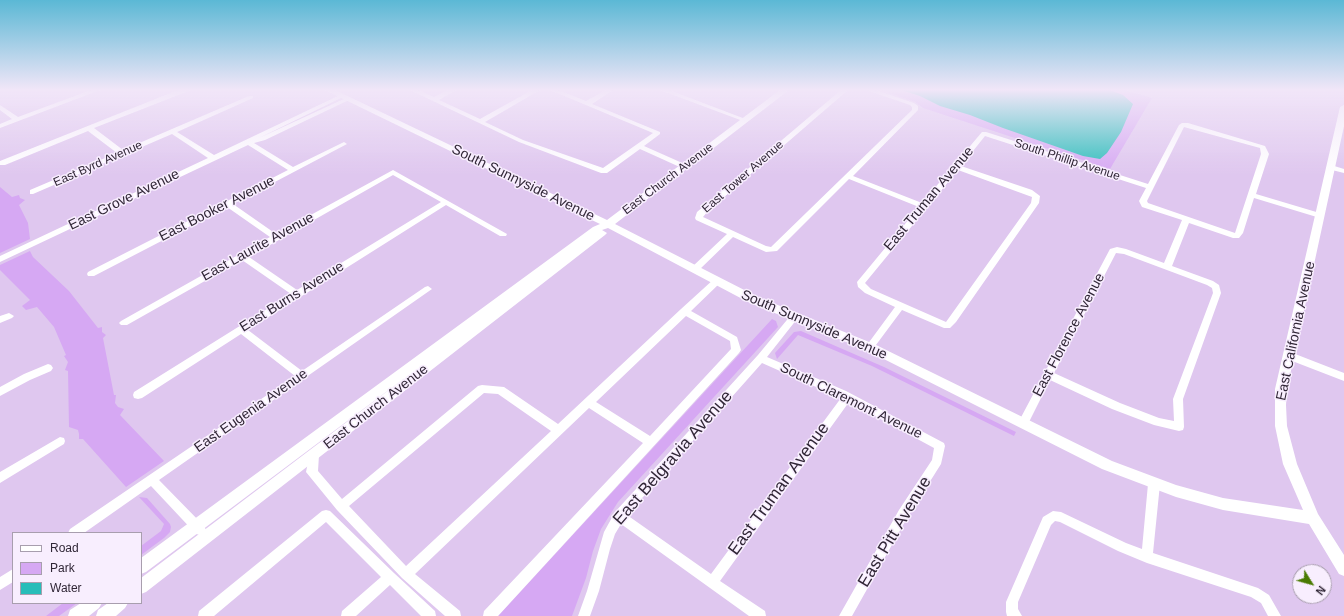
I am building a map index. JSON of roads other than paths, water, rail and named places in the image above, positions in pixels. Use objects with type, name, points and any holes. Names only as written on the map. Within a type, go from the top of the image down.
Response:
[{"type":"street","points":[[0,126],[20,119]]},
{"type":"street","points":[[2,163],[111,119]]},
{"type":"street","name":"East Byrd Avenue","points":[[33,192],[200,119]]},
{"type":"street","name":"East Grove Avenue","points":[[0,259],[213,158],[248,142],[263,139],[304,119]]},
{"type":"street","name":"South Sunnyside Avenue","points":[[388,119],[608,224],[754,300],[870,347],[1107,465],[1154,484],[1223,504],[1313,518]]},
{"type":"street","points":[[473,119],[521,141],[604,171],[658,133],[625,119]]},
{"type":"street","points":[[480,122],[486,119]]},
{"type":"street","name":"East Tower Avenue","points":[[732,234],[699,218],[700,214],[811,119]]},
{"type":"street","points":[[695,269],[732,234],[769,250],[774,249],[906,119]]},
{"type":"street","name":"East California Avenue","points":[[1341,119],[1282,389],[1281,426],[1290,464],[1313,518],[1344,569]]},
{"type":"street","name":"East Church Avenue","points":[[142,566],[596,229],[608,224],[745,120]]},
{"type":"street","points":[[1182,125],[1188,125],[1263,147],[1265,154],[1251,195],[1239,233],[1236,236],[1144,205],[1143,200],[1182,125]]},
{"type":"street","points":[[88,128],[122,153]]},
{"type":"street","points":[[172,131],[213,158]]},
{"type":"street","name":"South Phillip Avenue","points":[[984,133],[1151,187]]},
{"type":"street","name":"East Truman Avenue","points":[[900,305],[868,291],[861,285],[863,278],[984,133]]},
{"type":"street","points":[[248,142],[294,170]]},
{"type":"street","name":"East Booker Avenue","points":[[90,274],[344,144]]},
{"type":"street","points":[[638,146],[686,166]]},
{"type":"street","points":[[870,347],[900,305],[947,326],[953,320],[1035,202],[1036,196],[1029,192],[957,167]]},
{"type":"street","points":[[1331,167],[1344,171]]},
{"type":"street","name":"East Laurite Avenue","points":[[124,323],[393,172],[446,202]]},
{"type":"street","points":[[847,176],[924,206]]},
{"type":"street","points":[[1251,195],[1320,216]]},
{"type":"street","points":[[446,202],[503,234]]},
{"type":"street","name":"East Burns Avenue","points":[[138,394],[240,329],[446,202]]},
{"type":"street","points":[[227,204],[275,237]]},
{"type":"street","points":[[1049,375],[1158,422],[1179,427],[1178,399],[1217,293],[1216,287],[1210,283],[1167,267],[1186,220]]},
{"type":"street","name":"East Church Avenue","points":[[142,586],[604,232],[608,224]]},
{"type":"street","name":"East Florence Avenue","points":[[1023,423],[1113,251],[1117,250],[1167,267]]},
{"type":"street","points":[[242,256],[297,294]]},
{"type":"street","points":[[406,574],[717,281]]},
{"type":"street","name":"East Eugenia Avenue","points":[[75,532],[428,289]]},
{"type":"street","points":[[489,616],[736,350],[734,339],[684,311]]},
{"type":"street","points":[[0,320],[9,316]]},
{"type":"street","name":"East Belgravia Avenue","points":[[584,616],[597,579],[604,549],[610,532],[619,516],[761,358],[794,317]]},
{"type":"street","points":[[240,329],[302,376]]},
{"type":"street","points":[[1290,356],[1344,377]]},
{"type":"street","name":"South Claremont Avenue","points":[[761,358],[847,397],[940,446]]},
{"type":"street","points":[[0,392],[27,377],[48,368]]},
{"type":"street","points":[[341,506],[482,389],[500,390],[558,430]]},
{"type":"street","name":"East Truman Avenue","points":[[712,582],[847,397]]},
{"type":"street","points":[[588,402],[651,442]]},
{"type":"street","points":[[0,478],[60,441]]},
{"type":"street","points":[[303,446],[314,455],[312,472],[341,506],[406,574],[455,616]]},
{"type":"street","name":"East Pitt Avenue","points":[[845,616],[903,514],[937,461],[940,446]]},
{"type":"street","points":[[152,480],[207,536]]},
{"type":"street","points":[[1147,556],[1154,484]]},
{"type":"street","points":[[204,616],[326,515],[430,616]]},
{"type":"street","points":[[619,516],[760,616]]},
{"type":"street","points":[[1014,614],[1012,602],[1047,521],[1053,516],[1061,517],[1147,556],[1210,579],[1259,594],[1270,606],[1275,616]]},
{"type":"street","points":[[0,584],[12,576]]},
{"type":"street","points":[[347,616],[390,577]]},
{"type":"street","points":[[76,616],[93,604]]},
{"type":"street","points":[[104,616],[119,604]]},
{"type":"water","points":[[980,119],[1127,119],[1121,132],[1107,153],[1100,159],[1083,156]]}]
